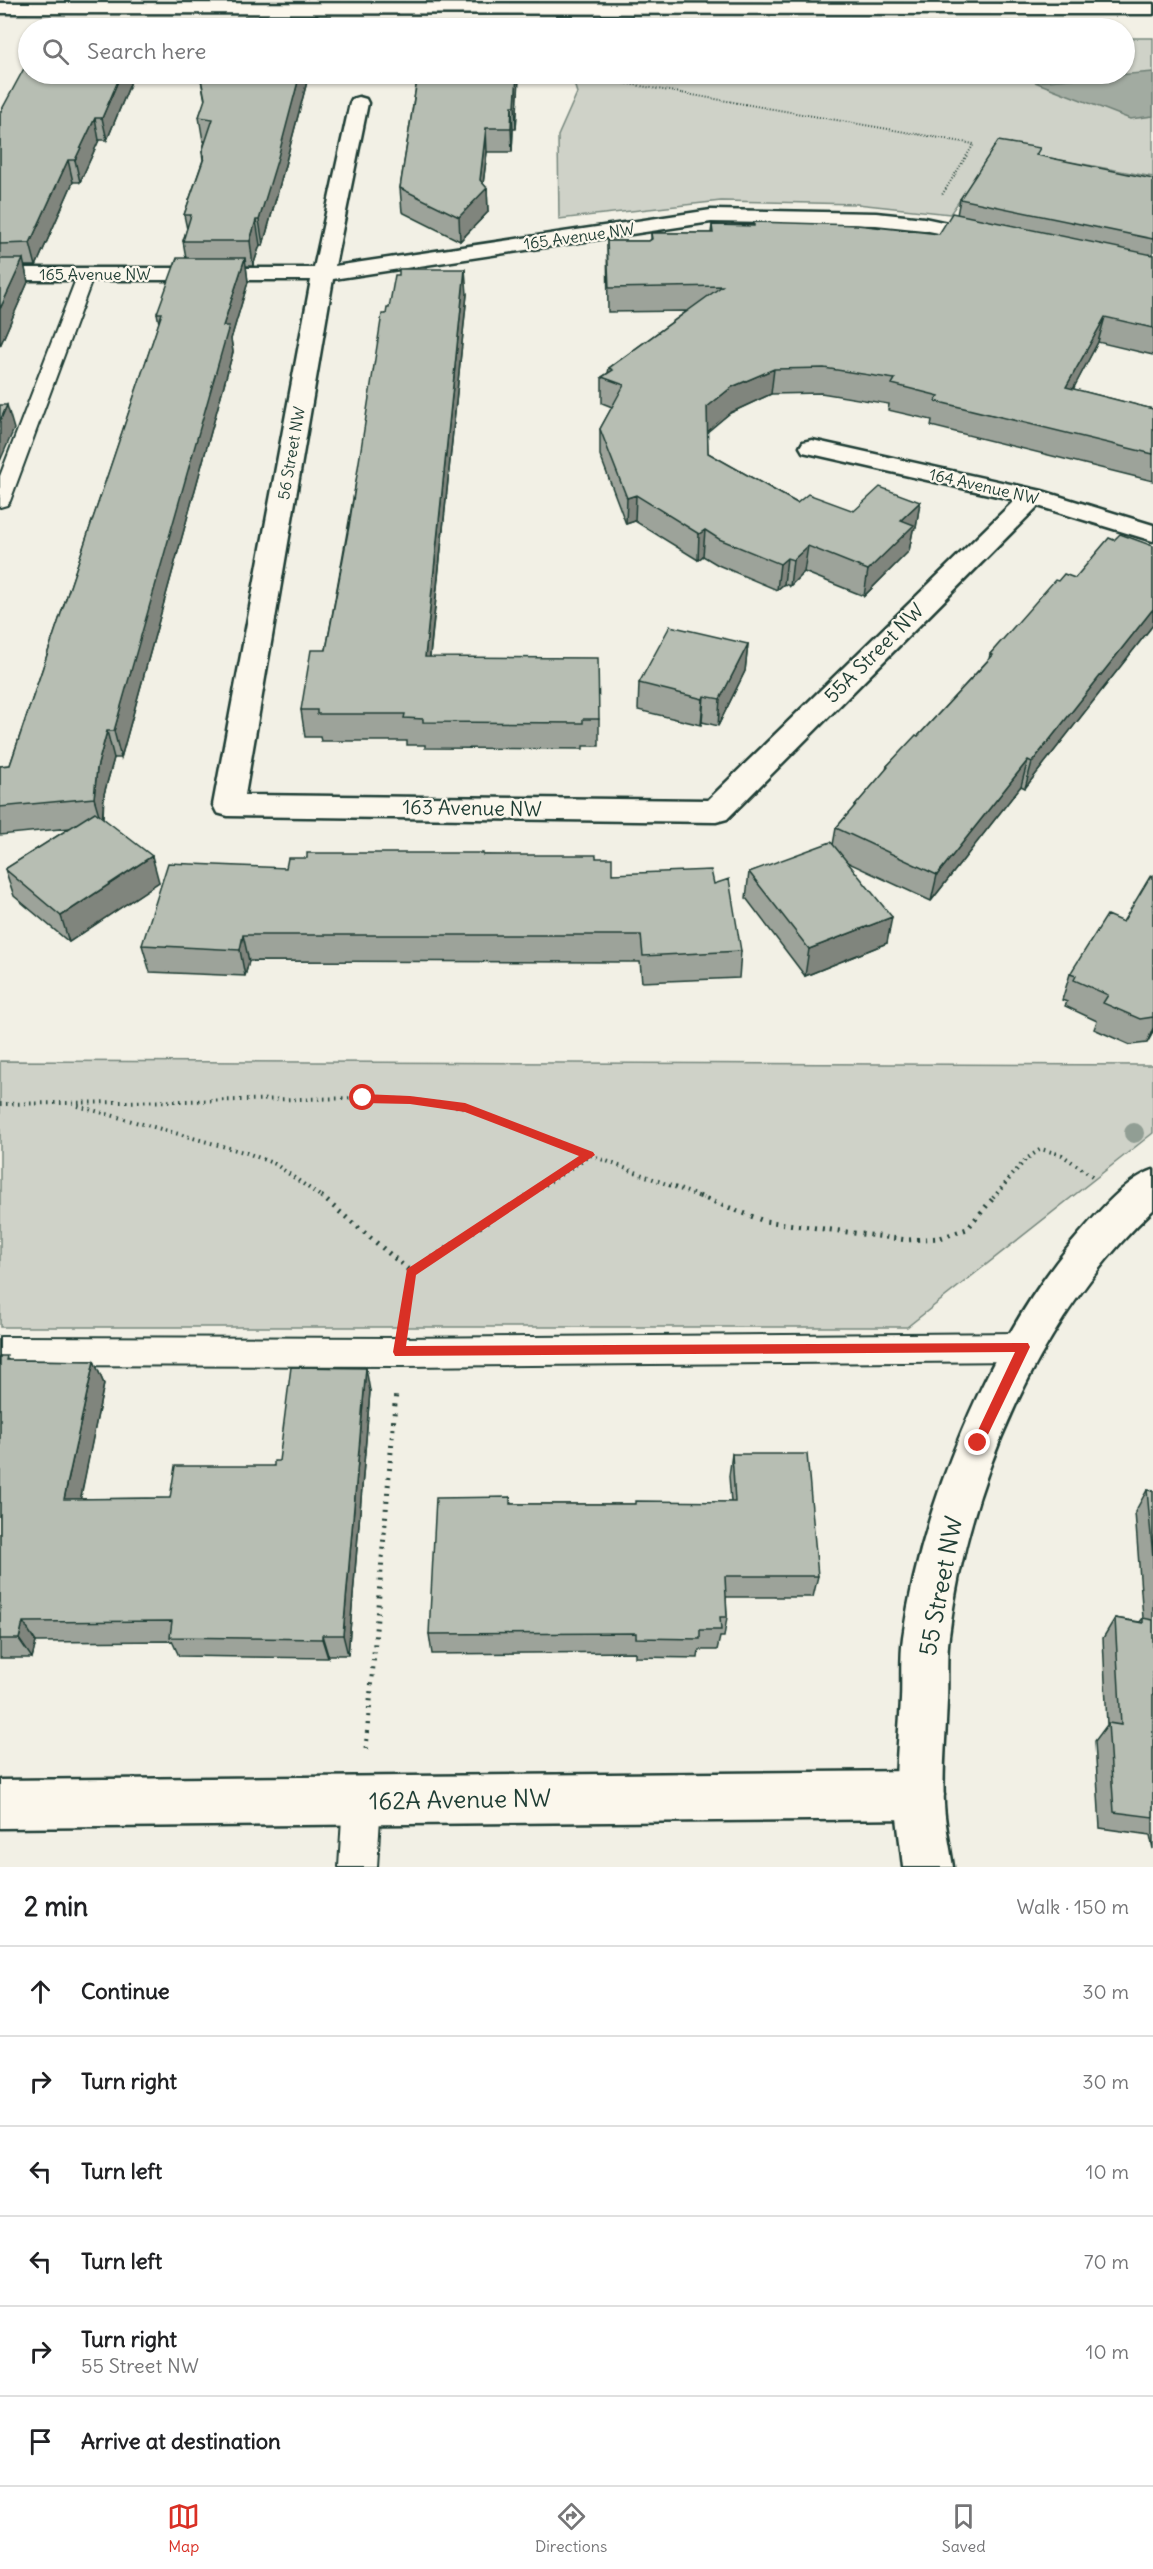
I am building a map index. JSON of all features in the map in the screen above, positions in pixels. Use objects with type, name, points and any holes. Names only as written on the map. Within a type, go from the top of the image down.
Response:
[{"type":"street","points":[[0,8],[1153,9]]},
{"type":"street","name":"56 Street NW","points":[[228,805],[322,274],[359,103]]},
{"type":"street","name":"165 Avenue NW","points":[[0,274],[322,274],[711,216],[876,219],[924,224],[1004,241]]},
{"type":"street","name":"164 Avenue NW","points":[[812,447],[1033,496],[1153,533]]},
{"type":"street","name":"55A Street NW","points":[[716,811],[1033,496]]},
{"type":"street","name":"163 Avenue NW","points":[[228,805],[716,811]]},
{"type":"street","name":"55 Street NW","points":[[928,1867],[920,1795],[926,1637],[945,1540],[978,1443],[1024,1347],[1070,1274],[1141,1195]]},
{"type":"street","name":"162A Avenue NW","points":[[0,1804],[920,1795]]},
{"type":"lane","points":[[0,501],[86,274]]},
{"type":"lane","points":[[0,1351],[399,1352],[1024,1347]]},
{"type":"lane","points":[[358,1867],[362,1801]]},
{"type":"path","points":[[629,84],[974,144],[924,224]]},
{"type":"path","points":[[0,1104],[363,1098],[410,1100],[465,1107],[764,1221],[908,1240],[940,1238],[967,1229],[1026,1159],[1041,1149],[1062,1155],[1141,1195]]},
{"type":"path","points":[[73,1104],[247,1153],[275,1164],[315,1191],[411,1272]]},
{"type":"path","points":[[362,1801],[399,1352],[411,1272],[589,1155]]},
{"type":"shaded area","points":[[1135,38],[1153,38],[1153,177],[996,148],[950,214],[857,204],[721,201],[559,219],[558,136],[577,93],[574,84],[1135,84]]},
{"type":"shaded area","points":[[1153,72],[1153,116],[1130,119],[1040,84],[1135,84],[1135,74]]},
{"type":"shaded area","points":[[0,1061],[1153,1065],[1153,1133],[907,1327],[0,1327]]},
{"type":"building","points":[[18,80],[18,84],[117,84],[102,118],[95,118],[75,160],[68,160],[30,243],[0,244],[0,113]]},
{"type":"building","points":[[202,84],[297,84],[277,161],[259,220],[256,220],[250,241],[183,241],[191,215],[184,215],[204,158],[202,152],[213,119],[199,117],[205,99]]},
{"type":"building","points":[[416,84],[516,84],[511,128],[486,128],[480,180],[487,188],[459,217],[400,188]]},
{"type":"building","points":[[998,141],[1040,148],[1036,155],[1153,179],[1153,239],[960,199]]},
{"type":"building","points":[[952,213],[1153,255],[1153,328],[1105,317],[1066,387],[1153,409],[1153,454],[935,401],[939,396],[892,384],[895,379],[824,368],[774,369],[732,387],[707,407],[708,453],[797,503],[808,494],[854,511],[880,487],[920,502],[901,520],[914,525],[868,570],[808,546],[793,560],[787,558],[780,564],[719,539],[705,530],[699,534],[636,495],[627,498],[600,429],[624,385],[602,377],[613,370],[609,368],[722,286],[609,288],[607,241],[649,241],[652,239],[651,233],[713,233],[712,225],[754,226],[754,222],[857,225],[939,234]]},
{"type":"building","points":[[177,258],[245,258],[223,326],[229,326],[114,731],[107,731],[97,768],[94,798],[0,807],[0,766],[10,765],[162,313],[157,313]]},
{"type":"building","points":[[0,259],[23,259],[0,309]]},
{"type":"building","points":[[399,269],[465,269],[425,657],[598,658],[599,719],[583,719],[583,723],[423,722],[423,719],[404,718],[405,714],[317,714],[317,710],[301,710],[311,650],[326,650],[349,526],[382,314],[386,314],[389,308],[395,275],[399,275]]},
{"type":"building","points":[[0,405],[7,405],[0,421]]},
{"type":"building","points":[[1120,534],[1153,546],[1153,609],[1032,762],[1028,760],[937,875],[836,828],[887,766],[993,655],[990,654],[1055,580],[1058,581],[1064,574],[1075,578],[1109,538],[1114,540]]},
{"type":"building","points":[[670,626],[748,644],[720,699],[704,696],[703,699],[639,683]]},
{"type":"building","points":[[95,812],[152,856],[61,916],[5,869]]},
{"type":"building","points":[[831,842],[892,917],[809,949],[749,872]]},
{"type":"building","points":[[307,853],[596,855],[596,858],[612,858],[612,874],[711,870],[714,884],[729,879],[741,951],[643,956],[641,935],[243,935],[240,950],[142,945],[168,863],[286,868],[288,858],[307,858]]},
{"type":"building","points":[[1151,875],[1153,876],[1153,1017],[1140,1019],[1103,1003],[1108,995],[1074,980],[1076,976],[1070,974],[1107,915],[1123,922]]},
{"type":"building","points":[[0,1356],[7,1356],[6,1360],[94,1361],[64,1499],[170,1498],[175,1466],[274,1466],[274,1461],[279,1461],[291,1367],[366,1368],[343,1635],[322,1635],[322,1639],[170,1637],[172,1621],[23,1622],[19,1639],[0,1639]]},
{"type":"building","points":[[732,1454],[807,1454],[818,1576],[725,1576],[727,1617],[720,1617],[721,1630],[700,1630],[700,1639],[636,1638],[636,1633],[429,1634],[436,1498],[510,1497],[510,1504],[635,1504],[635,1501],[735,1502]]},
{"type":"building","points":[[1147,1490],[1153,1491],[1153,1558]]},
{"type":"building","points":[[1115,1618],[1143,1623],[1143,1618],[1153,1620],[1153,1817],[1114,1812],[1108,1723],[1121,1725]]},
{"type":"route","points":[[363,1098],[410,1100],[465,1107],[589,1155],[411,1272],[399,1352],[1024,1347],[978,1443]]}]
